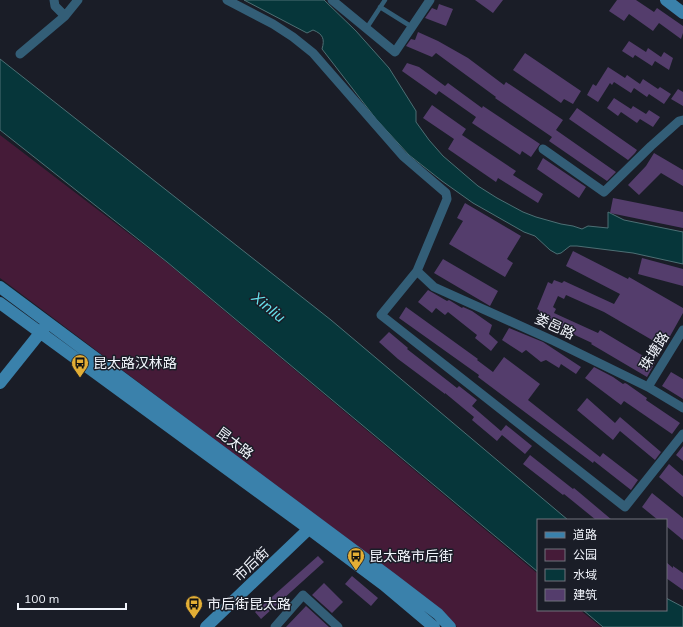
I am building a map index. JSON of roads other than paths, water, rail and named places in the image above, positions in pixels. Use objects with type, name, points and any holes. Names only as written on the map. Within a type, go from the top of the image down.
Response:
[{"type":"main road","points":[[666,0],[683,13]]},
{"type":"main road","name":"昆太路","points":[[0,287],[312,526],[432,626]]},
{"type":"main road","name":"昆太路","points":[[0,303],[40,333],[438,614],[450,627]]},
{"type":"main road","points":[[0,383],[48,323]]},
{"type":"main road","name":"市后街","points":[[206,627],[312,526]]},
{"type":"street","points":[[54,0],[54,6],[65,16]]},
{"type":"street","points":[[20,54],[65,16],[78,0]]},
{"type":"street","points":[[227,0],[273,24],[294,37],[313,53],[403,156],[446,193],[447,199],[417,271],[381,315],[625,507],[683,434]]},
{"type":"street","points":[[334,1],[395,52],[427,1]]},
{"type":"street","points":[[543,150],[604,192],[651,146],[683,120]]},
{"type":"street","name":"娄邑路","points":[[417,271],[434,287],[554,341],[648,387],[683,408]]},
{"type":"street","name":"珠塘路","points":[[648,387],[683,330]]},
{"type":"street","points":[[276,627],[303,595],[338,627]]},
{"type":"lane","points":[[366,29],[385,0]]},
{"type":"lane","points":[[380,7],[412,27]]},
{"type":"water","points":[[244,0],[324,0],[356,31],[389,68],[416,111],[416,122],[429,140],[443,156],[478,186],[523,212],[536,217],[582,229],[588,226],[608,228],[608,212],[624,220],[683,232],[683,264],[633,253],[577,246],[570,246],[561,253],[557,254],[550,250],[535,236],[524,232],[473,203],[409,155],[376,119],[322,49],[323,40],[319,33],[313,30],[307,33]]},
{"type":"water","name":"Xinliu","points":[[0,59],[331,320],[567,519],[537,519],[537,571],[167,262],[0,130]]},
{"type":"water","points":[[667,599],[683,607],[683,627],[603,627],[584,611],[667,611]]},
{"type":"place","name":"昆太路汉林路","points":[[80,378]]},
{"type":"place","name":"昆太路市后街","points":[[356,571]]},
{"type":"place","name":"市后街昆太路","points":[[194,619]]}]
